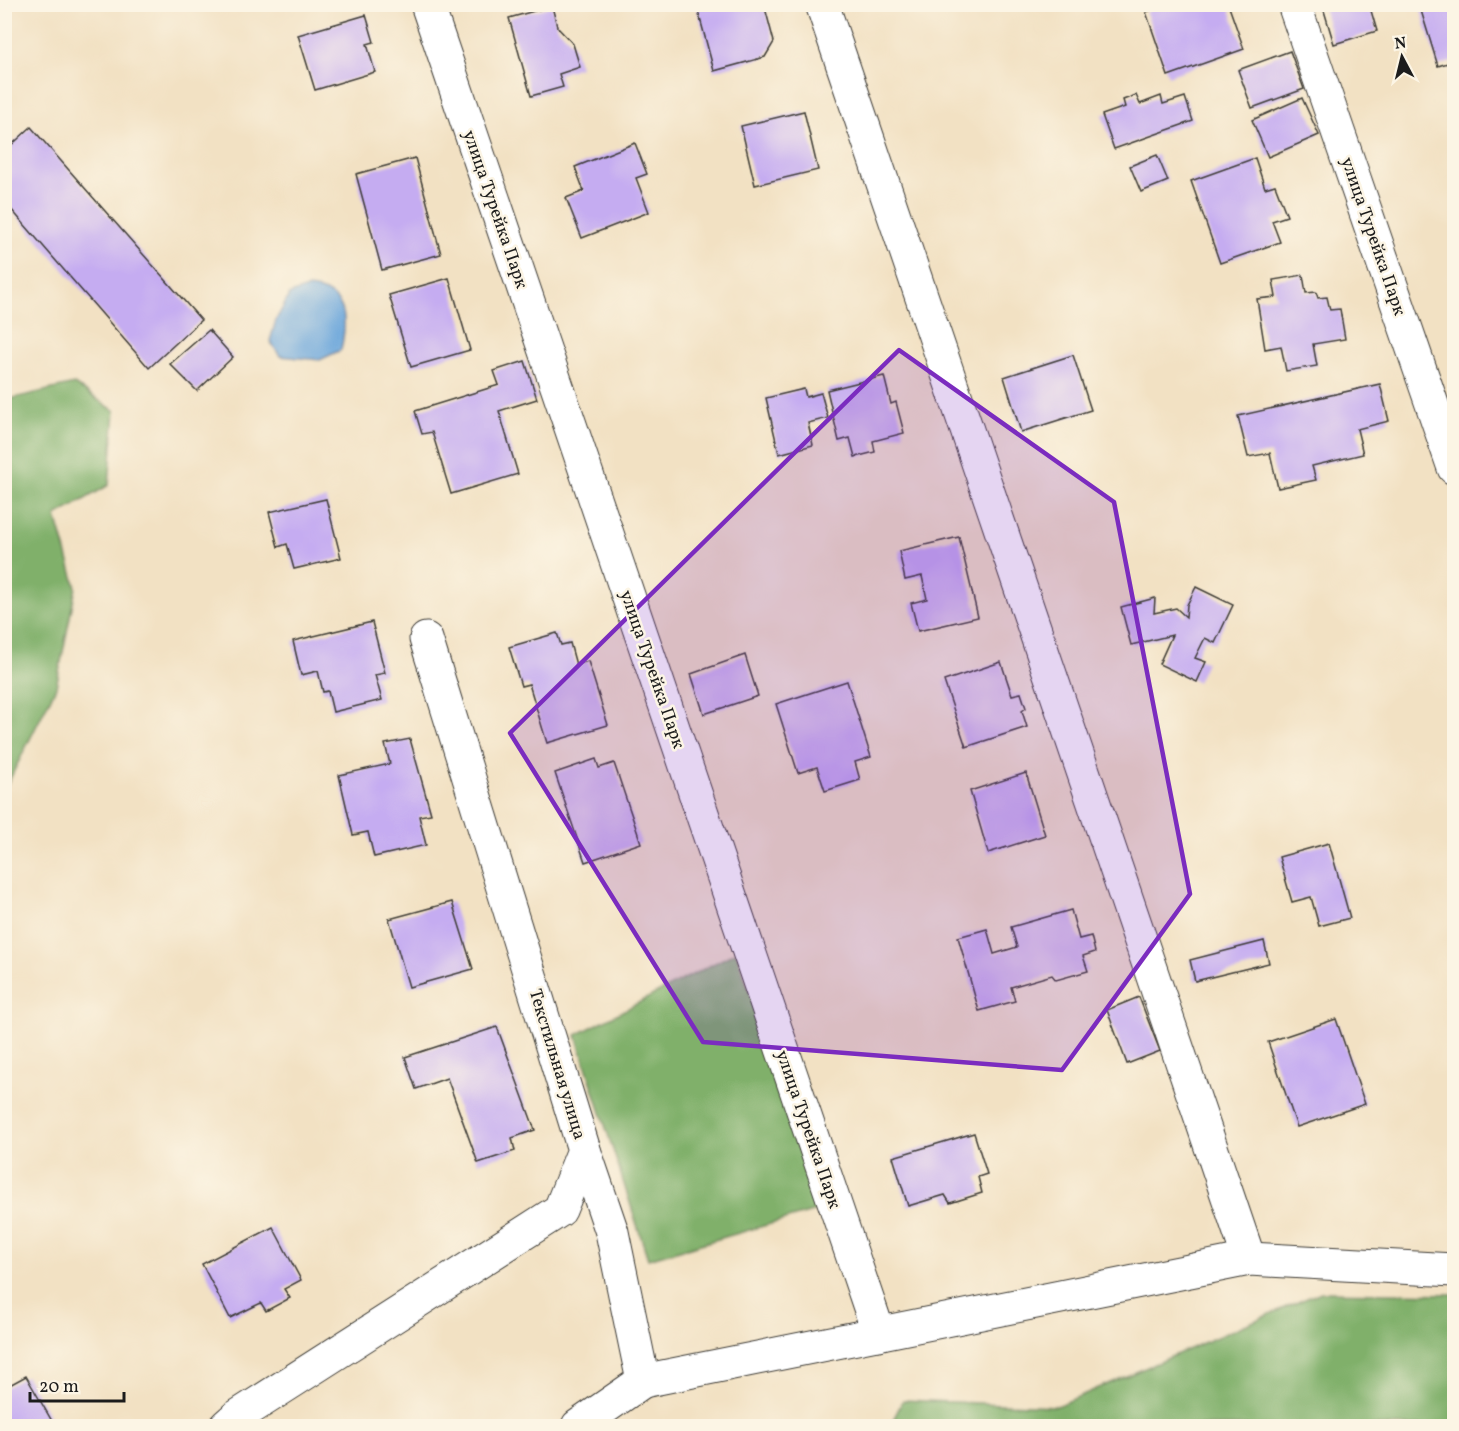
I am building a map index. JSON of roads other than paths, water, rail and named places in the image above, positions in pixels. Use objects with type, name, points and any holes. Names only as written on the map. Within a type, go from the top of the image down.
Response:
[{"type":"street","name":"улица Турейка Парк","points":[[427,4],[879,1334]]},
{"type":"street","points":[[822,4],[1249,1259]]},
{"type":"street","name":"улица Турейка Парк","points":[[1294,4],[1455,468]]},
{"type":"street","name":"Текстильная улица","points":[[226,1426],[235,1418],[560,1210],[584,1150],[426,639]]},
{"type":"street","points":[[584,1150],[612,1232],[644,1381]]},
{"type":"street","points":[[578,1426],[644,1381],[1249,1259],[1455,1270]]},
{"type":"water","points":[[307,288],[330,294],[342,308],[344,327],[341,350],[320,360],[280,356],[270,341],[276,320],[290,294]]}]
